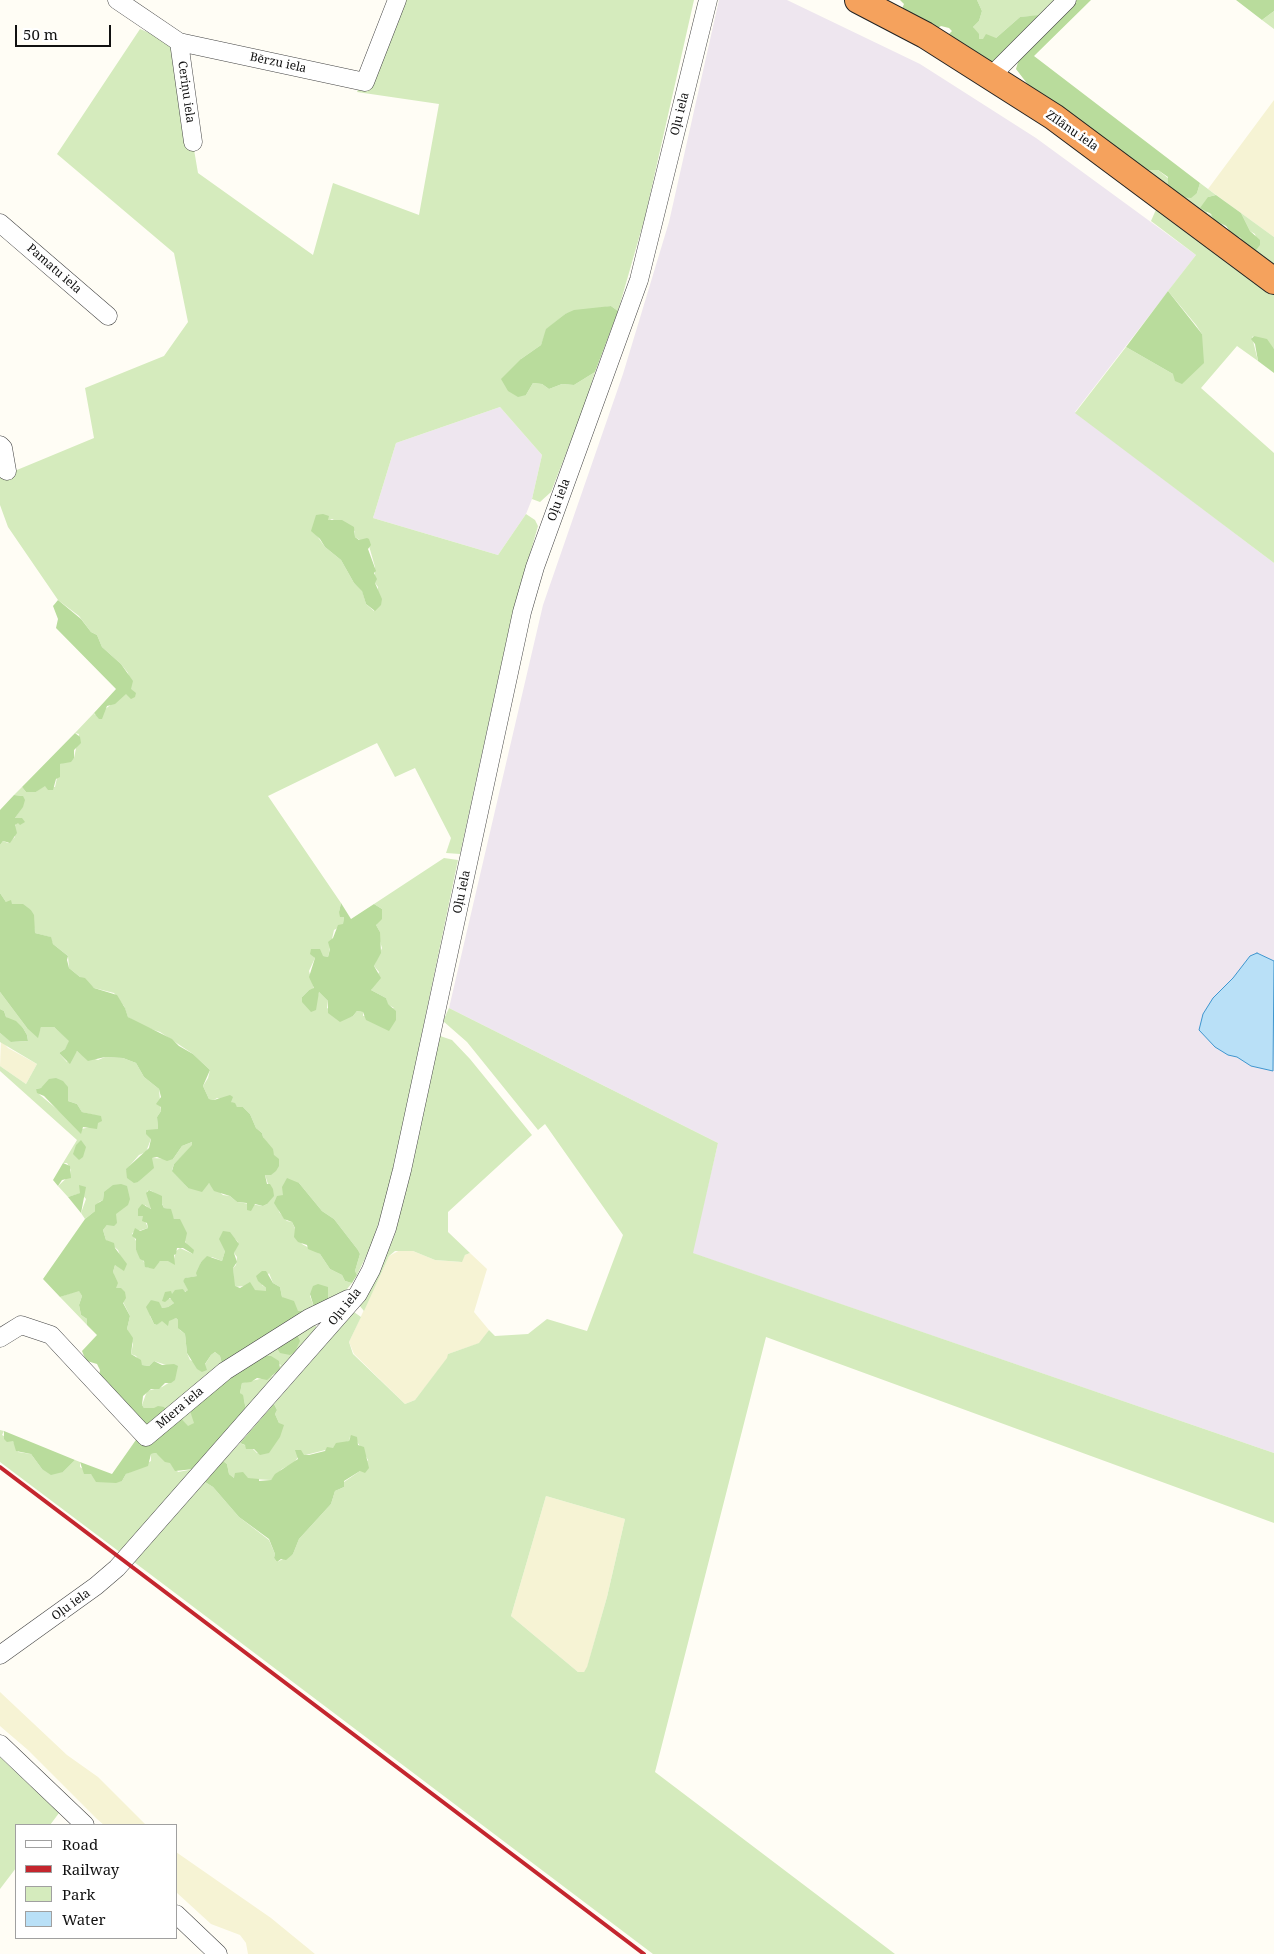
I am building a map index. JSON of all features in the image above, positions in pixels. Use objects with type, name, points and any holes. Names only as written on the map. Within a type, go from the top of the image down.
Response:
[{"type":"highway","name":"Zīlānu iela","points":[[858,0],[925,35],[1069,128],[1274,281]]},
{"type":"street","name":"Bērzu iela","points":[[117,0],[179,42],[365,82],[397,0]]},
{"type":"street","name":"Oļu iela","points":[[0,1655],[96,1586],[117,1568],[358,1294],[371,1270],[387,1228],[402,1170],[522,612],[535,568],[639,280],[708,0]]},
{"type":"street","points":[[991,76],[1067,0]]},
{"type":"street","name":"Ceriņu iela","points":[[179,42],[194,142]]},
{"type":"street","name":"Pamatu iela","points":[[0,222],[108,316]]},
{"type":"street","points":[[0,445],[3,448],[7,471]]},
{"type":"street","name":"Miera iela","points":[[0,1338],[21,1325],[51,1335],[86,1370],[146,1437],[226,1370],[309,1318],[358,1294]]},
{"type":"street","points":[[0,1744],[83,1824]]},
{"type":"street","points":[[178,1916],[218,1954]]},
{"type":"shaded area","points":[[719,0],[787,0],[920,64],[1036,138],[1196,255],[1075,412],[1274,563],[1274,1453],[692,1253],[718,1143],[449,1008],[543,605],[623,374],[669,222]]},
{"type":"shaded area","points":[[1274,100],[1274,237],[1208,189]]},
{"type":"shaded area","points":[[500,407],[542,455],[532,499],[526,514],[498,555],[373,518],[396,443]]},
{"type":"shaded area","points":[[1,1040],[8,1048],[37,1064],[26,1084],[0,1066]]},
{"type":"shaded area","points":[[402,1249],[413,1251],[435,1260],[461,1262],[465,1255],[470,1253],[487,1269],[474,1312],[489,1330],[480,1343],[448,1354],[448,1358],[415,1400],[405,1404],[354,1354],[349,1342],[389,1256]]},
{"type":"shaded area","points":[[546,1496],[625,1519],[607,1597],[587,1668],[584,1672],[578,1672],[511,1616]]},
{"type":"shaded area","points":[[0,1692],[67,1755],[98,1777],[145,1824],[103,1824],[28,1750],[0,1726]]},
{"type":"shaded area","points":[[178,1853],[271,1918],[315,1954],[248,1954],[246,1943],[240,1935],[211,1924],[178,1894]]},
{"type":"green space","points":[[392,0],[694,0],[645,217],[618,311],[611,306],[565,314],[547,329],[541,345],[521,359],[526,395],[533,383],[542,384],[549,389],[562,384],[574,385],[595,372],[584,407],[551,492],[540,502],[532,499],[542,455],[500,407],[396,443],[373,518],[498,555],[526,514],[535,520],[538,526],[511,620],[460,854],[446,853],[451,838],[415,768],[395,777],[377,743],[268,796],[341,903],[339,912],[344,917],[343,925],[334,930],[328,957],[313,955],[315,958],[309,971],[314,989],[309,990],[302,997],[317,999],[319,992],[328,1001],[327,1008],[346,1018],[353,1016],[357,1011],[363,1012],[363,1016],[394,1008],[387,1004],[386,998],[371,990],[379,972],[374,966],[382,948],[379,938],[380,932],[376,925],[382,909],[374,904],[444,858],[458,860],[389,1191],[371,1246],[357,1275],[355,1271],[360,1254],[358,1250],[334,1219],[322,1211],[299,1183],[283,1195],[278,1206],[279,1212],[287,1221],[292,1222],[302,1244],[320,1254],[330,1269],[342,1275],[345,1281],[352,1283],[342,1295],[328,1302],[328,1287],[311,1292],[310,1296],[314,1307],[304,1317],[282,1297],[280,1287],[273,1283],[269,1273],[262,1285],[266,1288],[266,1291],[260,1292],[244,1286],[234,1287],[233,1268],[236,1265],[237,1257],[234,1253],[238,1242],[235,1239],[225,1251],[222,1261],[212,1257],[201,1262],[197,1276],[186,1278],[183,1281],[189,1290],[184,1292],[183,1289],[168,1299],[173,1299],[174,1303],[162,1308],[151,1300],[150,1316],[154,1324],[157,1325],[161,1321],[176,1318],[178,1320],[180,1330],[185,1334],[187,1353],[190,1360],[204,1366],[215,1352],[220,1356],[222,1364],[167,1413],[144,1408],[142,1405],[147,1391],[162,1387],[175,1379],[169,1366],[154,1361],[149,1366],[142,1365],[136,1356],[131,1354],[133,1344],[127,1329],[130,1316],[116,1288],[113,1272],[115,1265],[118,1266],[120,1256],[118,1250],[106,1240],[103,1230],[107,1225],[104,1192],[103,1200],[99,1202],[95,1211],[85,1219],[81,1213],[86,1199],[81,1193],[68,1197],[58,1186],[70,1175],[71,1170],[67,1163],[63,1163],[77,1140],[0,1071],[0,1066],[26,1084],[37,1064],[0,1042],[0,1033],[12,1042],[28,1041],[23,1028],[6,1017],[4,1011],[0,1009],[0,992],[27,1028],[40,1030],[41,1027],[54,1027],[70,1041],[65,1049],[59,1053],[67,1062],[77,1051],[82,1055],[98,1060],[105,1057],[123,1058],[136,1063],[144,1077],[159,1089],[161,1111],[157,1117],[158,1129],[154,1131],[146,1152],[139,1155],[126,1170],[138,1182],[145,1173],[152,1158],[173,1159],[182,1146],[192,1142],[193,1145],[174,1164],[172,1170],[188,1188],[209,1183],[223,1195],[230,1196],[237,1202],[263,1206],[267,1204],[268,1184],[265,1175],[274,1155],[262,1133],[256,1128],[250,1114],[243,1107],[237,1107],[231,1102],[217,1098],[214,1100],[209,1099],[203,1086],[210,1070],[193,1054],[160,1032],[142,1026],[128,1017],[124,1006],[114,993],[94,988],[69,968],[68,956],[53,944],[50,937],[35,933],[31,910],[6,902],[0,893],[0,845],[3,841],[8,843],[15,837],[15,826],[18,819],[15,818],[21,809],[23,796],[14,795],[22,787],[26,792],[36,792],[45,785],[55,787],[60,764],[74,758],[79,734],[75,733],[94,713],[95,715],[104,710],[131,689],[128,673],[102,647],[97,635],[91,632],[79,616],[58,600],[8,527],[0,505],[0,477],[94,438],[85,388],[164,356],[188,322],[174,253],[57,154],[140,29],[176,44],[198,173],[313,255],[333,183],[419,215],[439,104],[357,92]],"holes":[[[332,519],[355,531],[355,537],[369,546],[375,567],[375,583],[378,587],[374,611],[366,604],[362,590],[354,583],[341,560],[325,547],[312,529]],[[64,1083],[67,1087],[68,1101],[77,1104],[82,1112],[94,1115],[91,1127],[81,1129],[40,1095],[36,1089]],[[150,1190],[158,1195],[164,1208],[169,1209],[174,1219],[181,1225],[185,1241],[193,1254],[180,1248],[176,1251],[174,1259],[160,1261],[148,1268],[136,1250],[138,1245],[132,1233],[148,1228],[143,1216],[145,1205],[150,1209],[152,1206],[147,1191]]]},
{"type":"green space","points":[[900,0],[977,0],[982,11],[979,21],[973,27],[979,34],[979,39],[983,39],[986,34],[996,38],[1020,17],[1040,15],[995,65],[950,38],[949,34],[952,31],[949,28],[941,26],[936,29],[901,11],[904,4]]},
{"type":"green space","points":[[977,0],[1062,0],[1048,15],[1020,17],[996,38],[979,39],[973,27],[979,21],[982,11]]},
{"type":"green space","points":[[1077,0],[1091,0],[1034,56],[1200,183],[1197,193],[1191,198],[1179,197],[1167,189],[1168,177],[1158,170],[1141,170],[1029,86],[1016,69],[1019,59]]},
{"type":"green space","points":[[1236,0],[1274,0],[1274,11],[1262,20]]},
{"type":"green space","points":[[1274,11],[1274,29],[1262,20]]},
{"type":"green space","points":[[1141,170],[1158,170],[1168,178],[1167,189]]},
{"type":"green space","points":[[1200,183],[1216,195],[1208,197],[1207,213],[1214,216],[1232,234],[1241,238],[1242,244],[1179,197],[1197,193]]},
{"type":"green space","points":[[1216,195],[1241,213],[1250,231],[1260,240],[1260,245],[1256,250],[1250,250],[1242,244],[1241,238],[1232,234],[1226,226],[1214,220],[1211,214],[1200,208],[1208,197]]},
{"type":"green space","points":[[1158,205],[1274,294],[1274,349],[1254,336],[1252,337],[1258,361],[1237,346],[1201,388],[1274,453],[1274,563],[1075,413],[1126,347],[1173,374],[1202,343],[1202,334],[1168,291],[1196,255],[1151,221]]},
{"type":"green space","points":[[1241,213],[1274,237],[1274,269],[1250,250],[1256,238],[1255,234],[1250,231]]},
{"type":"green space","points":[[1168,291],[1202,334],[1204,363],[1182,384],[1175,381],[1173,374],[1126,347]]},
{"type":"green space","points":[[611,306],[618,311],[595,372],[574,385],[562,384],[549,389],[542,384],[533,383],[526,395],[518,397],[508,391],[501,379],[521,359],[541,345],[546,329],[565,314],[574,310]]},
{"type":"green space","points":[[1254,336],[1267,339],[1274,349],[1274,373],[1258,361],[1255,344],[1251,339]]},
{"type":"green space","points":[[323,514],[329,516],[328,520],[342,520],[354,527],[355,537],[359,540],[369,539],[371,545],[368,549],[376,571],[374,573],[377,579],[375,583],[382,599],[381,605],[375,611],[366,604],[362,591],[354,583],[341,560],[325,547],[320,539],[311,531],[316,515]]},
{"type":"green space","points":[[58,600],[81,619],[91,632],[97,635],[102,647],[121,664],[133,681],[131,689],[136,693],[135,697],[131,699],[126,694],[115,704],[107,706],[102,719],[99,719],[94,713],[116,689],[56,628],[58,619],[53,606]]},
{"type":"green space","points":[[75,733],[80,737],[81,743],[74,750],[74,758],[71,762],[60,764],[60,777],[56,779],[53,790],[48,790],[45,786],[36,792],[26,792],[22,787]]},
{"type":"green space","points":[[14,795],[23,796],[25,800],[23,807],[15,818],[22,818],[25,822],[15,825],[17,833],[10,843],[3,841],[0,845],[0,810]]},
{"type":"green space","points":[[0,893],[6,902],[11,900],[12,904],[23,904],[31,910],[34,915],[35,933],[51,937],[53,944],[68,956],[69,968],[80,977],[85,978],[94,988],[117,995],[128,1017],[172,1039],[179,1046],[193,1054],[210,1070],[203,1086],[209,1099],[214,1100],[230,1095],[233,1097],[231,1102],[235,1103],[237,1107],[243,1107],[250,1114],[256,1128],[262,1133],[273,1149],[274,1155],[279,1159],[279,1166],[276,1171],[271,1175],[265,1175],[267,1184],[270,1184],[273,1189],[274,1196],[267,1204],[263,1206],[255,1204],[251,1211],[247,1210],[247,1203],[237,1202],[230,1196],[214,1191],[209,1183],[202,1192],[188,1188],[172,1171],[174,1164],[192,1145],[192,1142],[182,1146],[173,1159],[167,1161],[157,1157],[152,1158],[154,1168],[138,1182],[134,1183],[127,1178],[126,1169],[149,1148],[151,1139],[146,1134],[146,1130],[158,1129],[157,1117],[161,1107],[156,1104],[161,1097],[159,1089],[144,1077],[136,1063],[123,1058],[105,1057],[88,1061],[77,1051],[70,1064],[59,1053],[65,1049],[69,1041],[54,1027],[41,1027],[38,1038],[27,1028],[0,992]]},
{"type":"green space","points":[[341,903],[351,919],[374,904],[382,909],[382,919],[376,925],[380,932],[381,953],[374,966],[381,978],[371,990],[386,998],[388,1004],[396,1011],[396,1020],[389,1031],[366,1020],[363,1012],[357,1011],[353,1016],[340,1022],[328,1013],[328,1001],[319,992],[316,1010],[311,1012],[302,1002],[302,997],[314,988],[309,977],[315,958],[310,954],[311,949],[320,949],[323,956],[328,957],[330,949],[328,942],[333,938],[338,925],[343,924],[344,917],[340,917],[339,912]]},
{"type":"green space","points":[[449,1008],[718,1143],[693,1253],[1274,1453],[1274,1523],[766,1337],[655,1772],[895,1954],[653,1954],[134,1562],[205,1482],[213,1487],[239,1517],[269,1540],[277,1562],[293,1554],[299,1539],[331,1504],[335,1491],[344,1487],[344,1482],[360,1471],[368,1460],[355,1438],[350,1437],[349,1441],[333,1448],[298,1457],[294,1463],[282,1469],[271,1480],[234,1478],[229,1474],[227,1464],[223,1461],[240,1443],[257,1453],[273,1444],[279,1433],[279,1423],[275,1414],[277,1410],[274,1404],[354,1312],[361,1317],[349,1342],[353,1354],[405,1404],[415,1400],[447,1358],[448,1354],[479,1343],[489,1330],[495,1336],[528,1334],[547,1319],[587,1331],[623,1235],[545,1124],[538,1130],[467,1042],[443,1021]],"holes":[[[546,1496],[625,1519],[607,1597],[587,1667],[584,1672],[578,1672],[511,1616]]]},
{"type":"green space","points":[[0,1009],[4,1011],[6,1017],[16,1021],[23,1028],[28,1041],[11,1042],[0,1033]]},
{"type":"green space","points":[[440,1036],[452,1040],[470,1059],[532,1135],[448,1212],[448,1232],[470,1253],[465,1255],[462,1262],[435,1260],[413,1251],[395,1251],[389,1256],[364,1311],[359,1305],[377,1277],[395,1234]]},
{"type":"green space","points":[[56,1078],[63,1081],[68,1087],[68,1101],[77,1104],[82,1112],[101,1116],[102,1121],[98,1123],[97,1129],[83,1127],[81,1134],[44,1096],[37,1093],[36,1089],[41,1088],[49,1079]]},
{"type":"green space","points":[[81,1140],[86,1147],[83,1157],[79,1160],[73,1154],[76,1145]]},
{"type":"green space","points":[[63,1163],[70,1166],[71,1178],[62,1180],[58,1186],[53,1180]]},
{"type":"green space","points":[[287,1178],[299,1183],[322,1211],[334,1219],[358,1250],[360,1254],[355,1271],[357,1275],[352,1283],[345,1281],[342,1275],[330,1269],[320,1254],[308,1249],[307,1245],[298,1242],[294,1237],[295,1228],[292,1222],[284,1219],[274,1203],[277,1196],[283,1195],[282,1187]]},
{"type":"green space","points":[[121,1184],[127,1186],[130,1199],[128,1205],[116,1214],[117,1223],[114,1226],[107,1225],[103,1230],[106,1240],[114,1243],[115,1248],[127,1264],[124,1271],[115,1265],[113,1272],[118,1283],[116,1288],[121,1288],[125,1292],[126,1298],[123,1303],[130,1316],[127,1329],[133,1338],[131,1354],[141,1360],[142,1365],[149,1366],[154,1361],[162,1365],[174,1364],[178,1366],[175,1380],[171,1383],[165,1383],[159,1389],[151,1389],[143,1396],[142,1405],[144,1408],[158,1406],[164,1407],[166,1410],[145,1427],[99,1377],[100,1370],[97,1364],[87,1361],[84,1356],[82,1351],[97,1335],[87,1325],[87,1319],[81,1315],[79,1305],[82,1296],[79,1291],[60,1297],[43,1279],[85,1219],[95,1211],[95,1205],[103,1200],[104,1192],[113,1185]]},
{"type":"green space","points":[[79,1185],[86,1187],[81,1213],[68,1197],[80,1193]]},
{"type":"green space","points":[[149,1190],[162,1196],[164,1208],[171,1209],[174,1219],[180,1219],[187,1233],[185,1242],[194,1250],[193,1254],[183,1248],[177,1248],[174,1255],[175,1265],[168,1261],[160,1261],[154,1269],[145,1267],[144,1261],[140,1259],[136,1250],[136,1239],[132,1236],[135,1228],[140,1231],[148,1228],[147,1223],[142,1221],[143,1216],[138,1216],[138,1209],[142,1204],[151,1209],[146,1193]]},
{"type":"green space","points":[[223,1231],[230,1232],[239,1244],[234,1253],[237,1262],[233,1268],[235,1286],[240,1288],[250,1282],[255,1290],[266,1291],[266,1288],[258,1281],[256,1276],[262,1271],[266,1271],[273,1283],[280,1287],[282,1297],[294,1301],[298,1311],[302,1311],[304,1317],[222,1364],[220,1356],[215,1352],[205,1364],[207,1370],[202,1372],[197,1369],[187,1353],[185,1334],[178,1328],[178,1320],[176,1318],[169,1321],[168,1326],[162,1321],[157,1325],[154,1324],[146,1307],[151,1300],[159,1302],[162,1308],[174,1303],[170,1298],[165,1302],[162,1301],[165,1292],[171,1291],[172,1294],[175,1290],[183,1289],[185,1292],[188,1290],[183,1281],[185,1278],[197,1276],[196,1273],[201,1262],[207,1256],[222,1261],[225,1251],[219,1239]]},
{"type":"green space","points":[[318,1284],[328,1287],[328,1302],[314,1307],[310,1294],[313,1286]]},
{"type":"green space","points":[[79,1290],[82,1296],[79,1305],[81,1315],[87,1319],[87,1325],[60,1297]]},
{"type":"green space","points":[[315,1324],[317,1330],[246,1410],[240,1393],[242,1383],[273,1376],[281,1365],[262,1356],[296,1333]]},
{"type":"green space","points":[[296,1333],[300,1341],[295,1352],[290,1355],[280,1353],[277,1348]]},
{"type":"green space","points":[[262,1356],[271,1356],[279,1361],[280,1369],[267,1380],[257,1378],[251,1382],[242,1383],[240,1393],[243,1395],[246,1410],[194,1469],[175,1471],[170,1463],[165,1462],[156,1453],[151,1454],[148,1466],[126,1474],[122,1481],[116,1483],[96,1482],[91,1474],[84,1474],[80,1462],[112,1474],[138,1437],[143,1439],[179,1416],[188,1426],[194,1423],[189,1408],[211,1388]]},
{"type":"green space","points":[[274,1404],[277,1410],[275,1414],[279,1423],[284,1425],[280,1437],[269,1453],[260,1455],[254,1449],[246,1449],[245,1445],[240,1443]]},
{"type":"green space","points":[[189,1408],[195,1423],[188,1427],[179,1416]]},
{"type":"green space","points":[[0,1430],[4,1431],[2,1435],[13,1441],[18,1452],[31,1454],[42,1469],[63,1472],[75,1460],[80,1462],[80,1467],[91,1474],[111,1482],[122,1481],[126,1474],[151,1461],[151,1454],[156,1453],[171,1463],[178,1472],[194,1469],[121,1553],[0,1462]]},
{"type":"green space","points":[[4,1431],[75,1460],[63,1472],[51,1475],[42,1469],[31,1454],[16,1451],[13,1441],[7,1442],[4,1439]]},
{"type":"green space","points":[[351,1435],[357,1437],[358,1445],[364,1447],[369,1468],[365,1473],[360,1471],[344,1481],[344,1487],[335,1491],[331,1504],[299,1539],[293,1554],[286,1560],[281,1559],[277,1562],[274,1558],[275,1554],[269,1539],[239,1517],[213,1487],[205,1482],[223,1461],[227,1464],[229,1474],[234,1478],[235,1473],[243,1472],[248,1478],[259,1479],[259,1481],[271,1480],[275,1474],[298,1459],[295,1450],[301,1450],[304,1455],[325,1451],[327,1447],[333,1448],[336,1443],[349,1441]]},
{"type":"green space","points":[[0,1757],[59,1813],[51,1824],[15,1824],[15,1869],[0,1889]]},
{"type":"water","points":[[1257,953],[1274,961],[1273,1071],[1251,1066],[1237,1057],[1228,1055],[1215,1047],[1199,1030],[1203,1014],[1213,998],[1233,978],[1250,956]]},
{"type":"railway","points":[[0,1467],[644,1954]]}]
